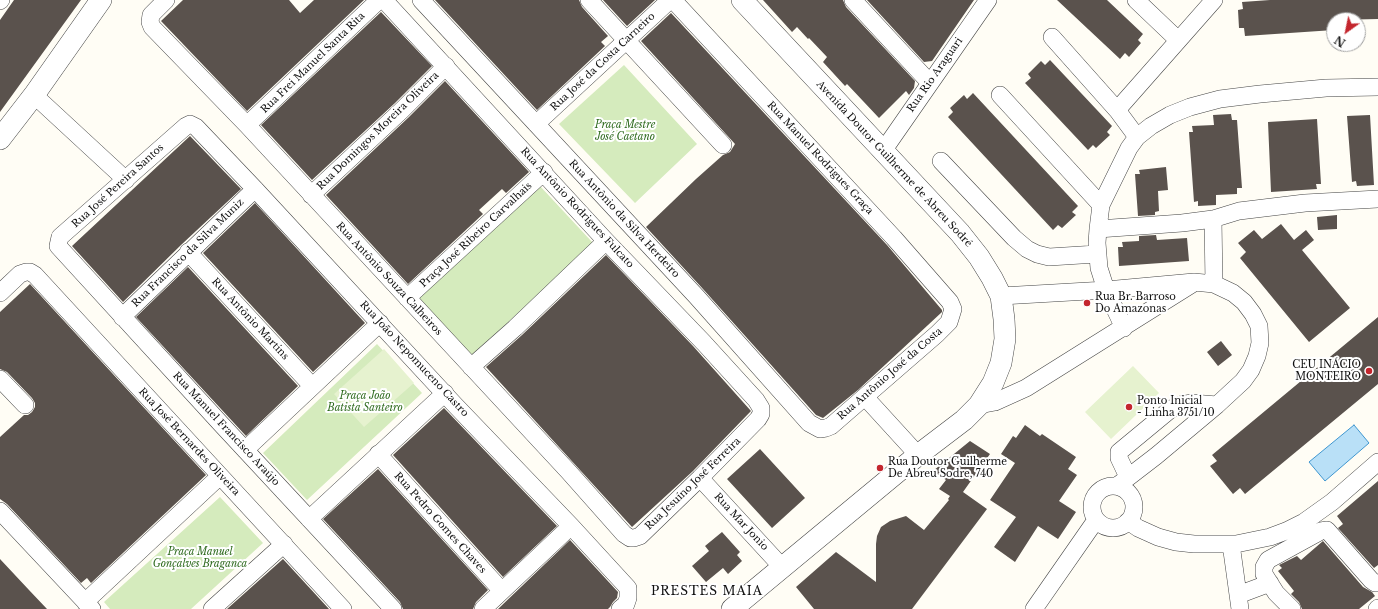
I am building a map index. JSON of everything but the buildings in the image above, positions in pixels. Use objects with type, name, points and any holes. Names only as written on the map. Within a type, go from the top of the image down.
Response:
[{"type":"street","points":[[0,139],[101,0]]},
{"type":"street","name":"Rua Antônio Souza Calheiros","points":[[166,0],[151,15],[150,22],[152,27],[247,126],[624,534]]},
{"type":"street","name":"Rua Frei Manuel Santa Rita","points":[[247,126],[379,0]]},
{"type":"street","name":"Rua Antônio Rodrigues Fulcato","points":[[384,0],[606,241],[704,343],[756,400],[761,408],[761,414],[758,419]]},
{"type":"street","name":"Rua Antônio da Silva Herdeiro","points":[[421,0],[696,296],[809,423],[820,429],[831,426]]},
{"type":"street","points":[[590,0],[723,145]]},
{"type":"street","name":"Rua José da Costa Carneiro","points":[[536,124],[671,0]]},
{"type":"street","name":"Rua Manuel Rodrigues Graça","points":[[671,0],[889,232],[950,302],[953,309],[949,322]]},
{"type":"street","name":"Avenida Doutor Guilherme de Abreu Sodré","points":[[733,609],[918,455],[964,420],[979,405],[993,383],[1001,363],[1005,339],[1001,296],[979,257],[960,233],[742,0]]},
{"type":"street","points":[[853,0],[930,83]]},
{"type":"street","name":"Rua Rio Araguari","points":[[883,151],[988,0]]},
{"type":"street","points":[[1136,0],[1178,40]]},
{"type":"street","points":[[1117,110],[1214,0]]},
{"type":"street","points":[[1052,37],[1117,110],[1136,137]]},
{"type":"street","name":"Rua Domingos Moreira Oliveira","points":[[311,195],[402,110],[446,66]]},
{"type":"street","points":[[1124,328],[1106,290],[1099,268],[1097,254],[1098,229],[1101,205],[1128,148],[1136,137],[1150,126],[1170,115],[1190,107],[1220,99],[1326,88],[1378,87]]},
{"type":"street","points":[[34,94],[126,180]]},
{"type":"street","points":[[1000,95],[1101,205]]},
{"type":"street","name":"Rua João Nepomuceno Castro","points":[[186,126],[190,124],[196,127],[628,588],[628,598],[623,606]]},
{"type":"street","name":"Rua José Pereira Santos","points":[[59,249],[58,242],[60,237],[186,126]]},
{"type":"street","points":[[941,161],[1014,238],[1027,249],[1048,257],[1097,254]]},
{"type":"street","name":"Praça José Ribeiro Carvalhais","points":[[407,298],[544,172]]},
{"type":"street","name":"Rua Francisco da Silva Muniz","points":[[122,316],[255,189]]},
{"type":"street","points":[[1098,229],[1182,224],[1213,219],[1239,211],[1298,204],[1378,199]]},
{"type":"street","points":[[1213,219],[1214,284]]},
{"type":"street","points":[[471,367],[515,328],[606,241]]},
{"type":"street","name":"Rua Manuel Francisco Araújo","points":[[59,249],[393,609]]},
{"type":"street","name":"Rua Antônio Martins","points":[[188,252],[312,386]]},
{"type":"street","name":"Rua José Bernardes Oliveira","points":[[0,293],[20,274],[30,272],[35,275],[344,609]]},
{"type":"street","points":[[1001,296],[1106,290],[1194,282],[1214,284],[1233,293],[1244,302],[1254,314],[1259,326],[1260,343],[1257,356],[1251,370],[1243,381],[1217,405],[1156,456],[1122,482],[1106,487],[1096,495],[1093,500],[1092,511],[1096,520],[1106,527],[1113,528],[1122,526],[1128,521],[1134,511],[1134,501],[1122,482],[1119,452],[1171,409],[1180,404],[1192,403],[1217,405]]},
{"type":"street","points":[[979,405],[995,402],[1026,388],[1124,328],[1194,282]]},
{"type":"street","name":"Rua Antônio José da Costa","points":[[831,426],[949,322]]},
{"type":"street","points":[[245,450],[380,323]]},
{"type":"street","points":[[0,379],[25,405]]},
{"type":"street","points":[[309,519],[445,393]]},
{"type":"street","points":[[865,397],[918,455]]},
{"type":"street","name":"Rua Jesuíno José Ferreira","points":[[624,534],[630,538],[640,536],[758,419]]},
{"type":"street","name":"Rua Pedro Gomes Chaves","points":[[378,454],[502,591]]},
{"type":"street","points":[[1128,521],[1138,528],[1158,537],[1176,542],[1194,544],[1232,544],[1270,537],[1304,522],[1332,502],[1378,462]]},
{"type":"street","points":[[0,511],[89,605],[220,476]]},
{"type":"street","name":"Rua Mar Jonio","points":[[700,478],[782,567]]},
{"type":"street","points":[[1034,609],[1096,520]]},
{"type":"street","points":[[483,609],[571,526]]},
{"type":"street","points":[[1292,609],[1276,593],[1264,574],[1264,567],[1268,560],[1321,531],[1327,530],[1371,580],[1378,583]]},
{"type":"street","points":[[212,609],[284,544]]},
{"type":"street","points":[[1232,544],[1239,602],[1270,583]]},
{"type":"green space","name":"Praça Mestre José Caetano","points":[[624,65],[697,144],[635,203],[559,124]]},
{"type":"green space","points":[[539,185],[593,243],[471,357],[417,300]]},
{"type":"green space","name":"Praça João Batista Santeiro","points":[[377,344],[422,393],[307,500],[263,453]]},
{"type":"green space","points":[[384,349],[414,383],[364,427],[334,394]]},
{"type":"green space","points":[[1133,366],[1159,393],[1111,439],[1085,412]]},
{"type":"green space","name":"Praça Manuel Gonçalves Braganca","points":[[220,497],[263,543],[191,609],[110,609],[104,602]]},
{"type":"water","points":[[1354,425],[1369,443],[1325,481],[1309,462]]},
{"type":"place","name":"Rua Br. Barroso Do Amazonas","points":[[1087,303]]},
{"type":"place","name":"CEU INÁCIO MONTEIRO","points":[[1369,371]]},
{"type":"place","name":"Ponto Inicial - Linha 3751/10","points":[[1129,407]]},
{"type":"place","name":"Rua Doutor Guilherme De Abreu Sodre, 740","points":[[880,468]]},
{"type":"district","name":"PRESTES MAIA","points":[[707,592]]}]
